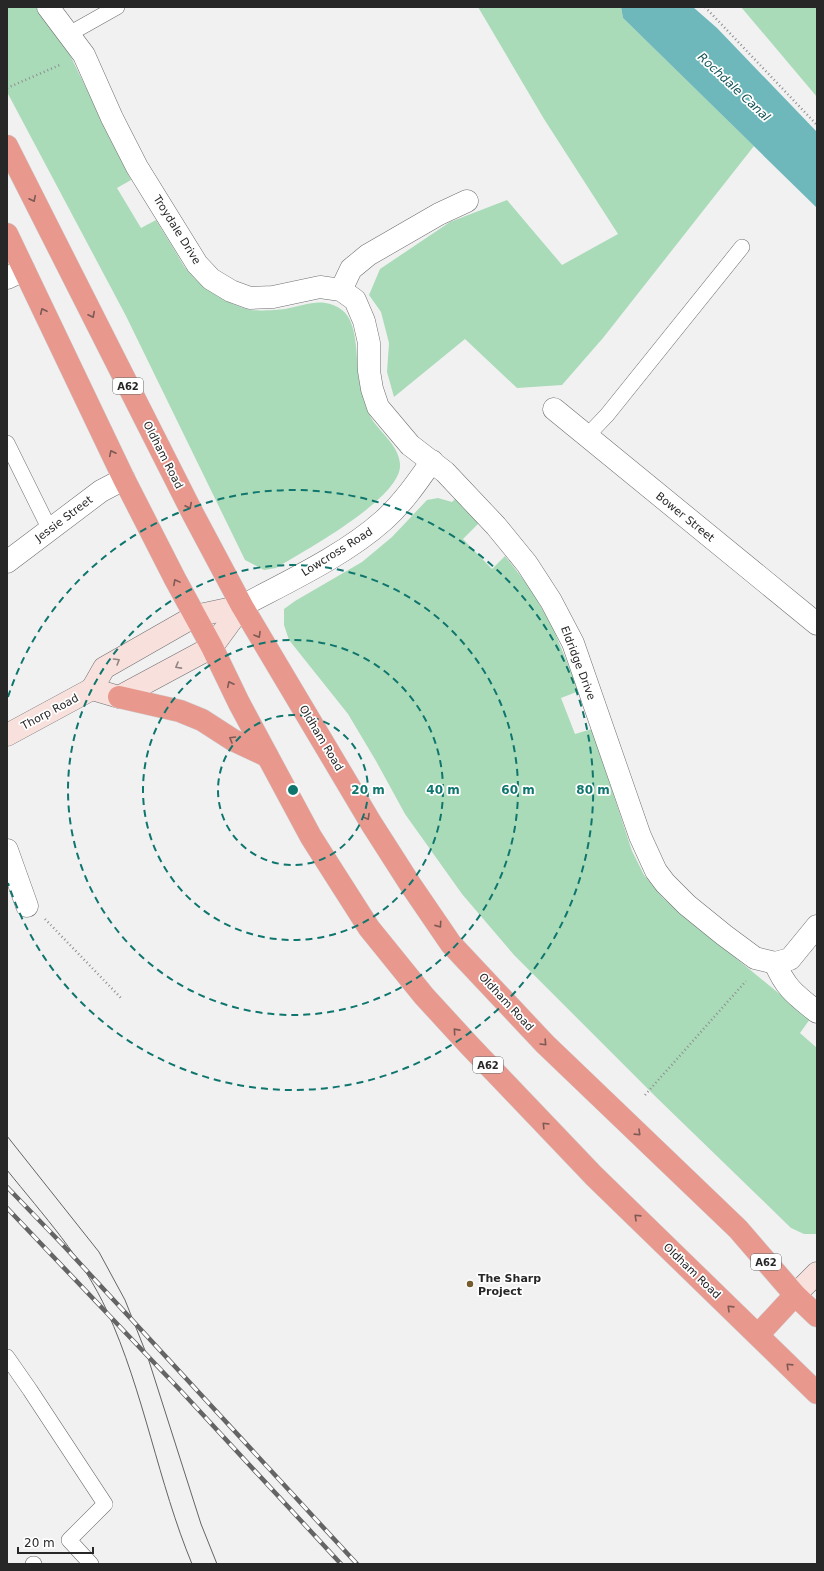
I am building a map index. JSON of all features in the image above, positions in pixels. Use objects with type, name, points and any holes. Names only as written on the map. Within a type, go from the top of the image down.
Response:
[{"type":"highway","name":"Oldham Road","points":[[10,160],[242,606],[371,823],[410,884],[452,944],[545,1044],[738,1229],[795,1295],[817,1316]]},
{"type":"highway","name":"Oldham Road","points":[[7,234],[15,274],[212,647],[267,756],[311,837],[369,928],[424,996],[469,1046],[594,1176],[817,1393]]},
{"type":"highway","points":[[119,698],[180,711],[202,720],[233,740],[267,756]]},
{"type":"highway","points":[[758,1335],[795,1295]]},
{"type":"main road","points":[[242,606],[212,647],[119,698],[92,690],[104,668],[195,616],[242,606]]},
{"type":"main road","name":"Thorp Road","points":[[7,735],[92,690]]},
{"type":"main road","points":[[795,1295],[817,1273]]},
{"type":"street","name":"Troydale Drive","points":[[48,7],[84,55],[112,118],[137,167],[197,264],[211,278],[231,290],[250,298],[273,297],[320,287],[341,290]]},
{"type":"street","points":[[341,290],[351,268],[368,255],[439,214],[467,202]]},
{"type":"street","name":"Eldridge Drive","points":[[341,290],[355,300],[364,322],[369,342],[369,371],[372,389],[378,407],[410,445],[445,472],[496,526],[527,564],[552,601],[573,643],[640,836],[656,871],[665,883],[687,905],[724,935],[755,958],[770,962]]},
{"type":"street","name":"Bower Street","points":[[554,409],[817,624]]},
{"type":"street","name":"Lowcross Road","points":[[242,606],[307,571],[362,538],[385,520],[408,495],[432,461]]},
{"type":"street","name":"Jessie Street","points":[[7,562],[101,491],[124,479]]},
{"type":"street","points":[[7,850],[27,906]]},
{"type":"street","points":[[817,926],[790,959],[770,962],[792,992],[817,1012]]},
{"type":"lane","points":[[69,34],[117,7]]},
{"type":"lane","points":[[587,436],[607,414],[742,248]]},
{"type":"lane","points":[[7,443],[50,530]]},
{"type":"lane","points":[[7,1357],[105,1504],[69,1540],[91,1564]]},
{"type":"path","points":[[706,7],[817,125]]},
{"type":"path","points":[[7,88],[65,63]]},
{"type":"path","points":[[27,906],[50,922],[122,998]]},
{"type":"path","points":[[645,1095],[770,962]]},
{"type":"green space","points":[[7,7],[36,7],[70,55],[131,180],[117,188],[141,228],[156,220],[185,268],[194,278],[216,295],[242,308],[251,310],[285,309],[321,302],[328,303],[342,310],[348,316],[352,324],[364,400],[370,416],[392,445],[399,457],[400,464],[397,478],[386,492],[369,508],[349,523],[276,568],[264,570],[245,560],[126,316],[7,92]]},
{"type":"green space","points":[[478,7],[621,7],[623,18],[754,146],[603,338],[562,385],[517,388],[465,339],[394,397],[387,372],[389,343],[381,312],[369,295],[380,269],[450,222],[507,200],[562,265],[618,234],[544,119]]},
{"type":"green space","points":[[741,7],[817,7],[817,97]]},
{"type":"green space","points":[[438,498],[452,502],[456,498],[479,523],[463,539],[492,569],[505,556],[530,588],[552,626],[579,691],[561,698],[575,734],[592,729],[632,851],[644,875],[663,898],[810,1019],[800,1033],[817,1048],[817,1234],[804,1234],[791,1228],[656,1097],[514,955],[462,894],[405,814],[348,714],[289,640],[284,625],[284,609],[362,562],[392,537],[427,500]]},
{"type":"water","name":"Rochdale Canal","points":[[621,7],[693,7],[717,28],[817,132],[817,208],[623,18]]},
{"type":"tram line","points":[[7,1136],[99,1252],[125,1300],[148,1358],[201,1524],[217,1564]]},
{"type":"tram line","points":[[7,1170],[62,1238],[86,1273],[107,1311],[131,1373],[180,1533],[192,1564]]},
{"type":"railway","points":[[7,1187],[62,1244],[357,1564]]},
{"type":"railway","points":[[7,1208],[181,1391],[341,1564]]},
{"type":"place","name":"The Sharp Project","points":[[470,1284]]}]
